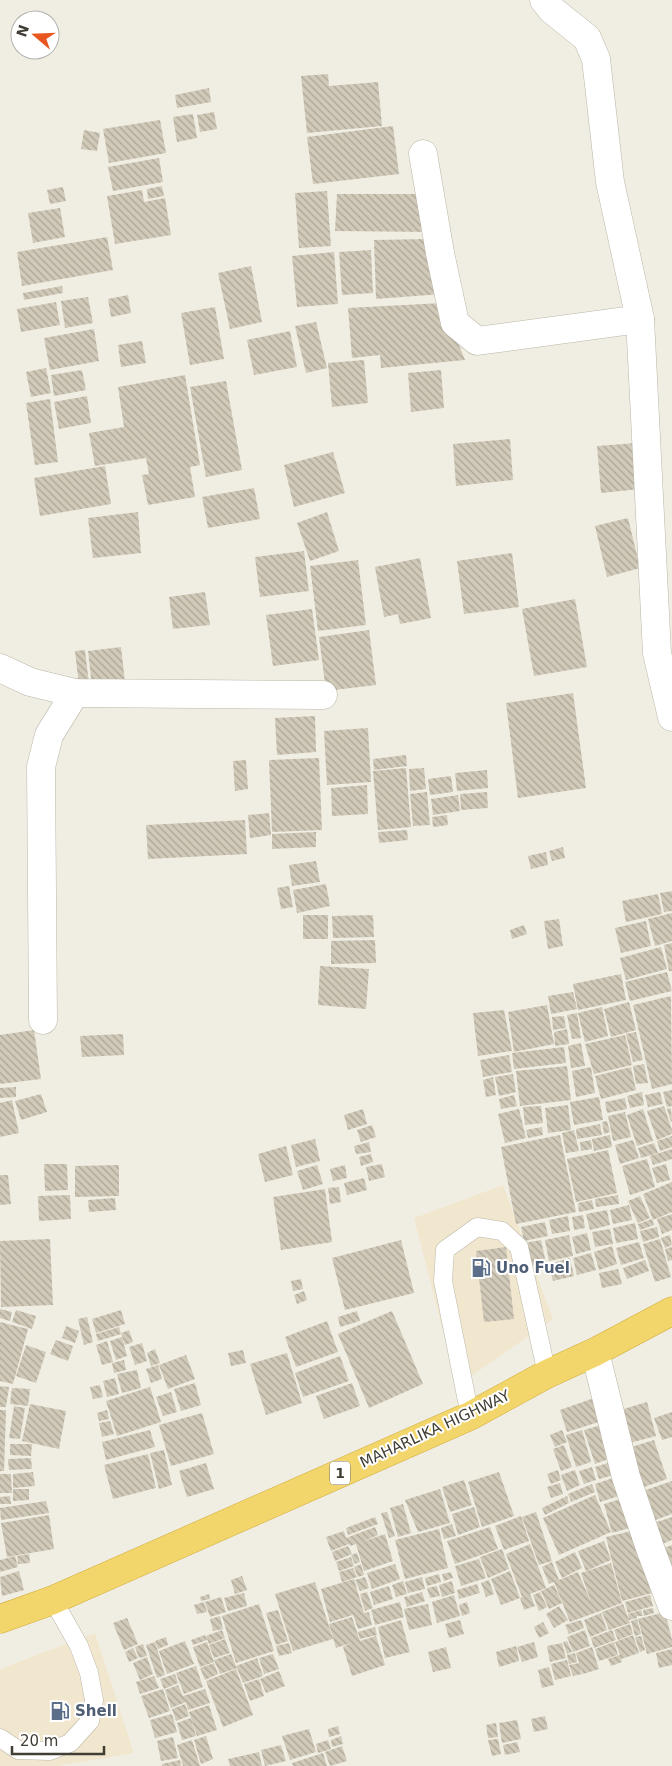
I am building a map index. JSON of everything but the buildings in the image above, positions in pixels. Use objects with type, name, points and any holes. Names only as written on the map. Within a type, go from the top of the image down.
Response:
[{"type":"highway","name":"MAHARLIKA HIGHWAY","points":[[0,1619],[53,1600],[470,1416],[672,1310]]},
{"type":"street","points":[[544,0],[552,10],[587,38],[596,59],[610,182],[640,319],[656,653],[672,717]]},
{"type":"street","points":[[423,154],[440,253],[455,323],[478,341],[640,319]]},
{"type":"street","points":[[0,668],[30,682],[75,693],[323,695]]},
{"type":"street","points":[[43,1020],[41,767],[49,735],[75,693]]},
{"type":"street","points":[[595,1352],[626,1477],[672,1606]]},
{"type":"lane","points":[[470,1416],[443,1281],[445,1250],[477,1227],[502,1231],[519,1247],[547,1374]]},
{"type":"lane","points":[[0,1738],[18,1750],[50,1751],[70,1743],[90,1721],[94,1700],[89,1673],[79,1646],[53,1600]]},
{"type":"shaded area","name":"Uno Fuel","points":[[503,1185],[553,1319],[457,1386],[414,1218]]},
{"type":"shaded area","name":"Shell","points":[[95,1633],[134,1753],[59,1766],[0,1766],[0,1669]]},
{"type":"place","name":"Uno Fuel","points":[[481,1268]]},
{"type":"place","name":"Shell","points":[[60,1711]]}]
